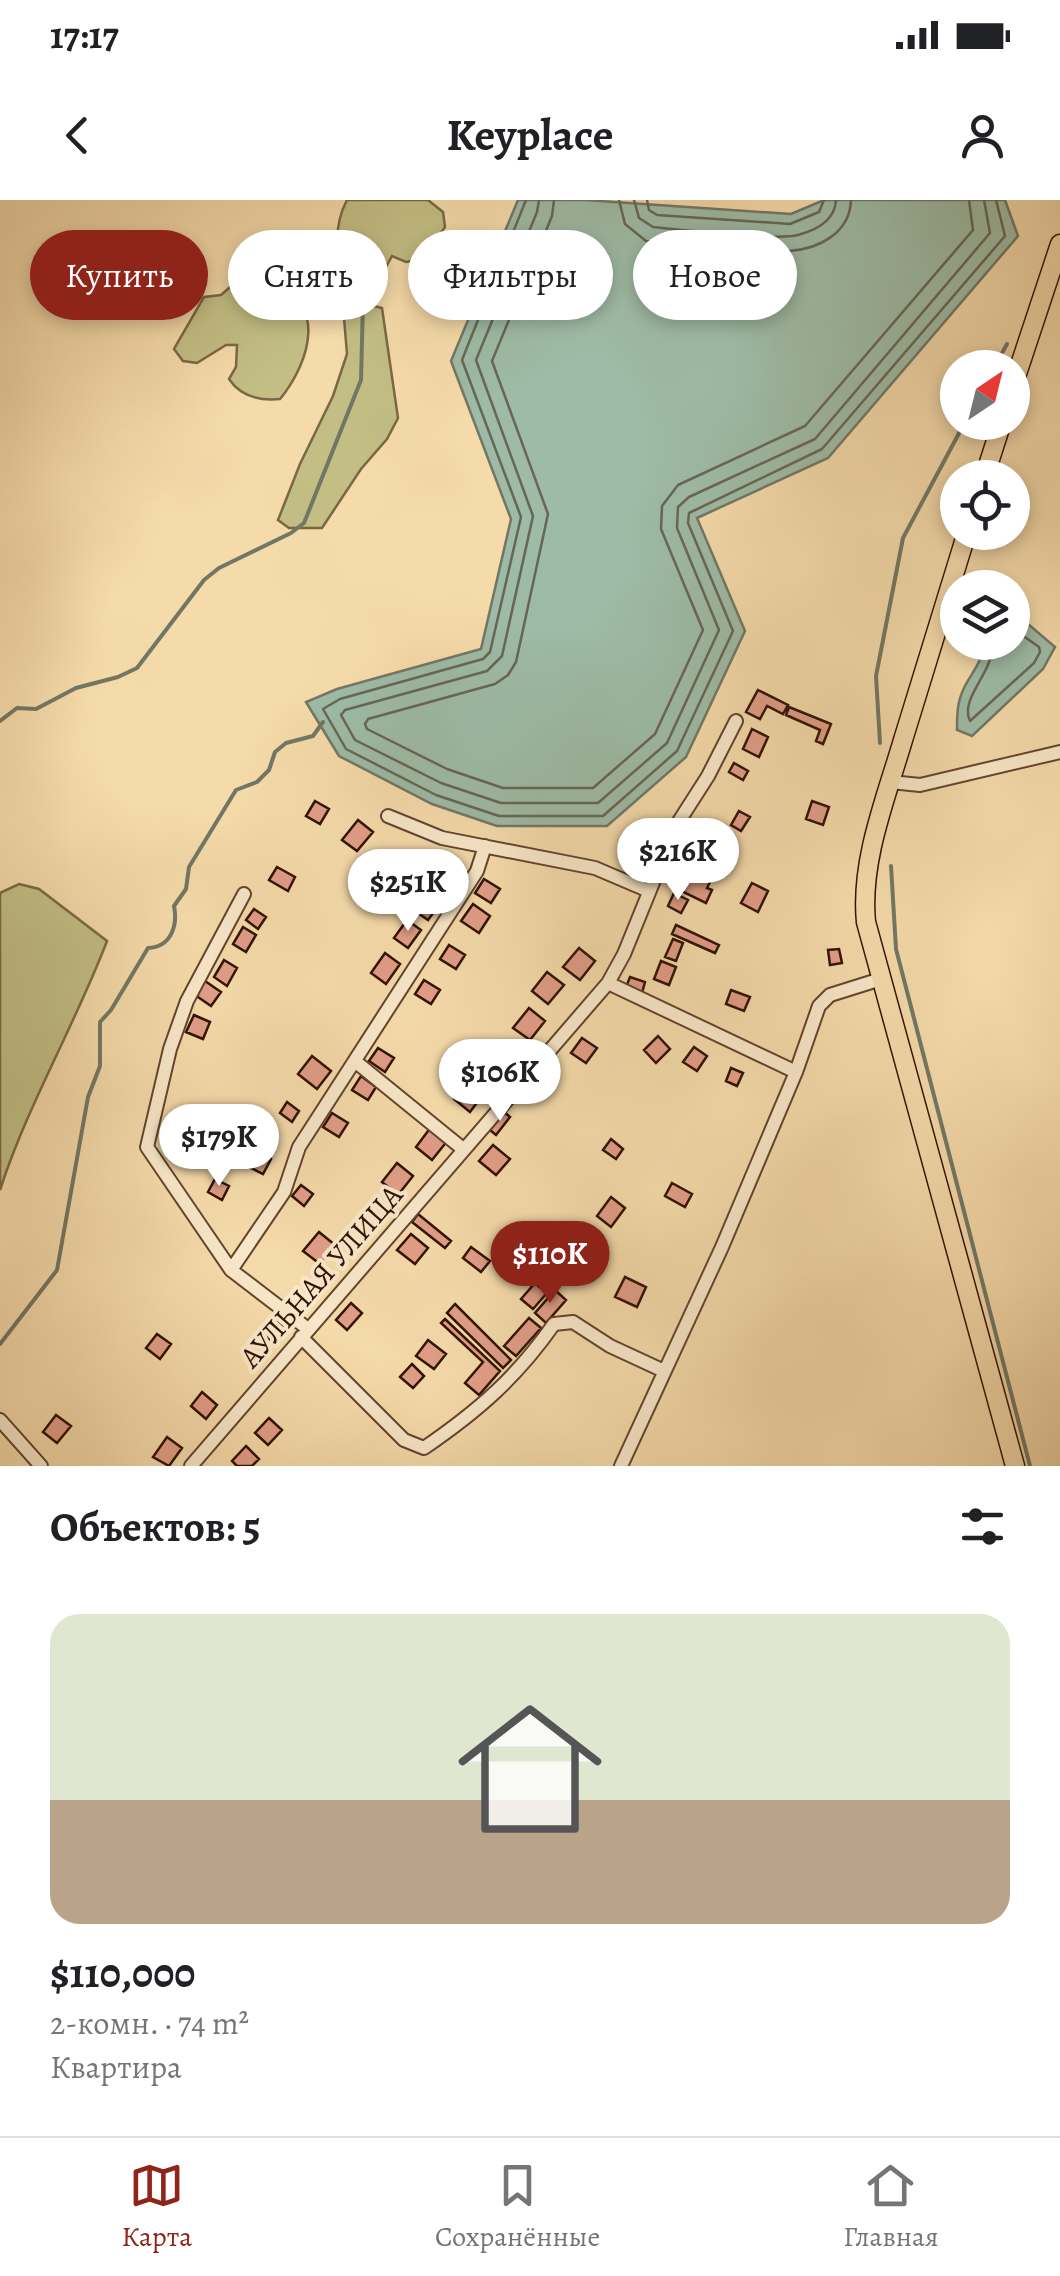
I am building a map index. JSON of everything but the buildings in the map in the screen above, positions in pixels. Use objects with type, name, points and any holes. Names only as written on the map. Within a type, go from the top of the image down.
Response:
[{"type":"main road","points":[[1025,350],[1060,244]]},
{"type":"main road","points":[[962,550],[891,782],[864,887],[866,922],[1015,1466]]},
{"type":"street","name":"АУЛЬНАЯ УЛИЦА","points":[[191,1466],[608,984],[676,826],[736,721]]},
{"type":"street","points":[[891,782],[920,786],[1060,752]]},
{"type":"street","points":[[388,816],[442,838],[595,868],[649,891]]},
{"type":"street","points":[[231,1270],[284,1192],[299,1147],[476,871],[484,846]]},
{"type":"street","points":[[244,894],[187,1001],[170,1050],[147,1147],[231,1270],[305,1332],[404,1440],[424,1448],[465,1420],[527,1363],[554,1324],[573,1322],[610,1346],[664,1371]]},
{"type":"street","points":[[621,1466],[710,1275],[796,1072],[815,1015],[824,999],[882,979]]},
{"type":"street","points":[[608,984],[796,1072]]},
{"type":"street","points":[[356,1062],[462,1149]]},
{"type":"street","points":[[0,1420],[41,1466]]},
{"type":"shaded area","points":[[347,200],[428,200],[443,212],[445,227],[408,230],[408,262],[392,256],[388,263],[388,230],[338,230]]},
{"type":"shaded area","points":[[228,289],[228,320],[306,320],[303,358],[280,399],[251,397],[229,379],[236,367],[237,345],[226,345],[197,363],[183,361],[174,349],[191,320],[208,320],[208,297],[221,295]]},
{"type":"shaded area","points":[[344,320],[384,320],[398,418],[322,528],[289,528],[278,520],[333,396],[347,354]]},
{"type":"shaded area","points":[[19,884],[39,889],[107,941],[0,1190],[0,893]]},
{"type":"water","points":[[518,200],[585,200],[791,214],[824,200],[1005,200],[1018,236],[828,458],[697,518],[745,631],[686,757],[607,826],[497,826],[432,804],[339,756],[306,702],[337,689],[481,649],[511,519],[451,361],[468,320],[613,320],[613,230],[506,230]]},
{"type":"water","points":[[1030,626],[1055,647],[1043,669],[972,736],[957,730],[957,714],[960,698],[979,662],[1030,660]]},
{"type":"waterway","points":[[0,721],[17,708],[36,709],[76,688],[137,668],[204,580],[304,523],[361,380],[363,320]]},
{"type":"waterway","points":[[1004,350],[1007,344]]},
{"type":"waterway","points":[[880,743],[876,676],[903,538],[955,440]]},
{"type":"waterway","points":[[0,1344],[57,1270],[88,1097],[100,1066],[100,1022],[148,948],[162,944],[171,934],[174,906],[186,889],[189,867],[236,790],[257,782],[269,770],[275,752],[286,743],[313,736],[323,722]]},
{"type":"waterway","points":[[891,866],[896,949],[1030,1466]]}]
